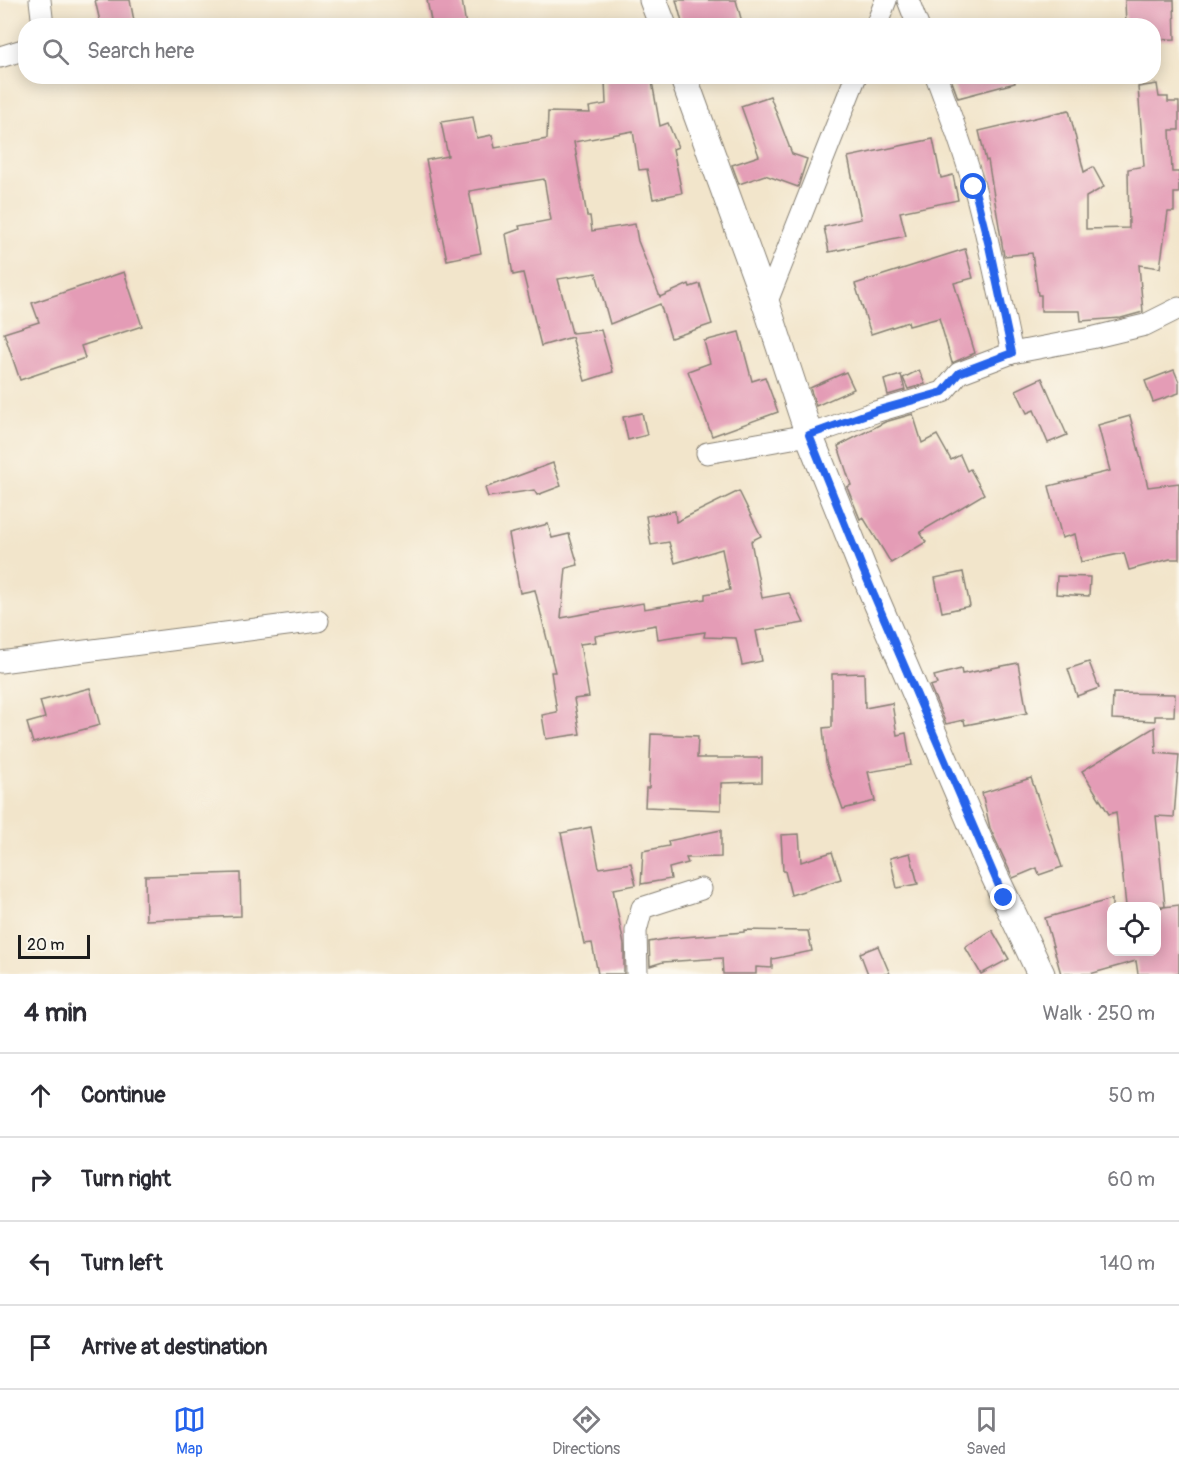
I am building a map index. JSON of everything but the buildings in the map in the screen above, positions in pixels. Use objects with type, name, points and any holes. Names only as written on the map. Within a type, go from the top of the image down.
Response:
[{"type":"street","points":[[40,0],[42,18]]},
{"type":"street","points":[[653,0],[660,18]]},
{"type":"street","points":[[879,18],[886,0]]},
{"type":"street","points":[[908,0],[915,18]]},
{"type":"street","points":[[0,57],[18,51]]},
{"type":"street","points":[[686,84],[766,304],[809,435],[864,572],[987,862],[1041,974]]},
{"type":"street","points":[[766,304],[853,84]]},
{"type":"street","points":[[939,84],[974,187],[1012,353]]},
{"type":"street","points":[[706,453],[809,435],[875,411],[943,392],[959,373],[1012,353],[1134,328],[1162,318],[1179,308]]},
{"type":"street","points":[[0,662],[318,621]]},
{"type":"street","points":[[637,974],[636,931],[642,908],[701,889]]},
{"type":"route","points":[[974,187],[1012,353],[959,373],[943,392],[875,411],[809,435],[864,572],[1004,898]]}]
